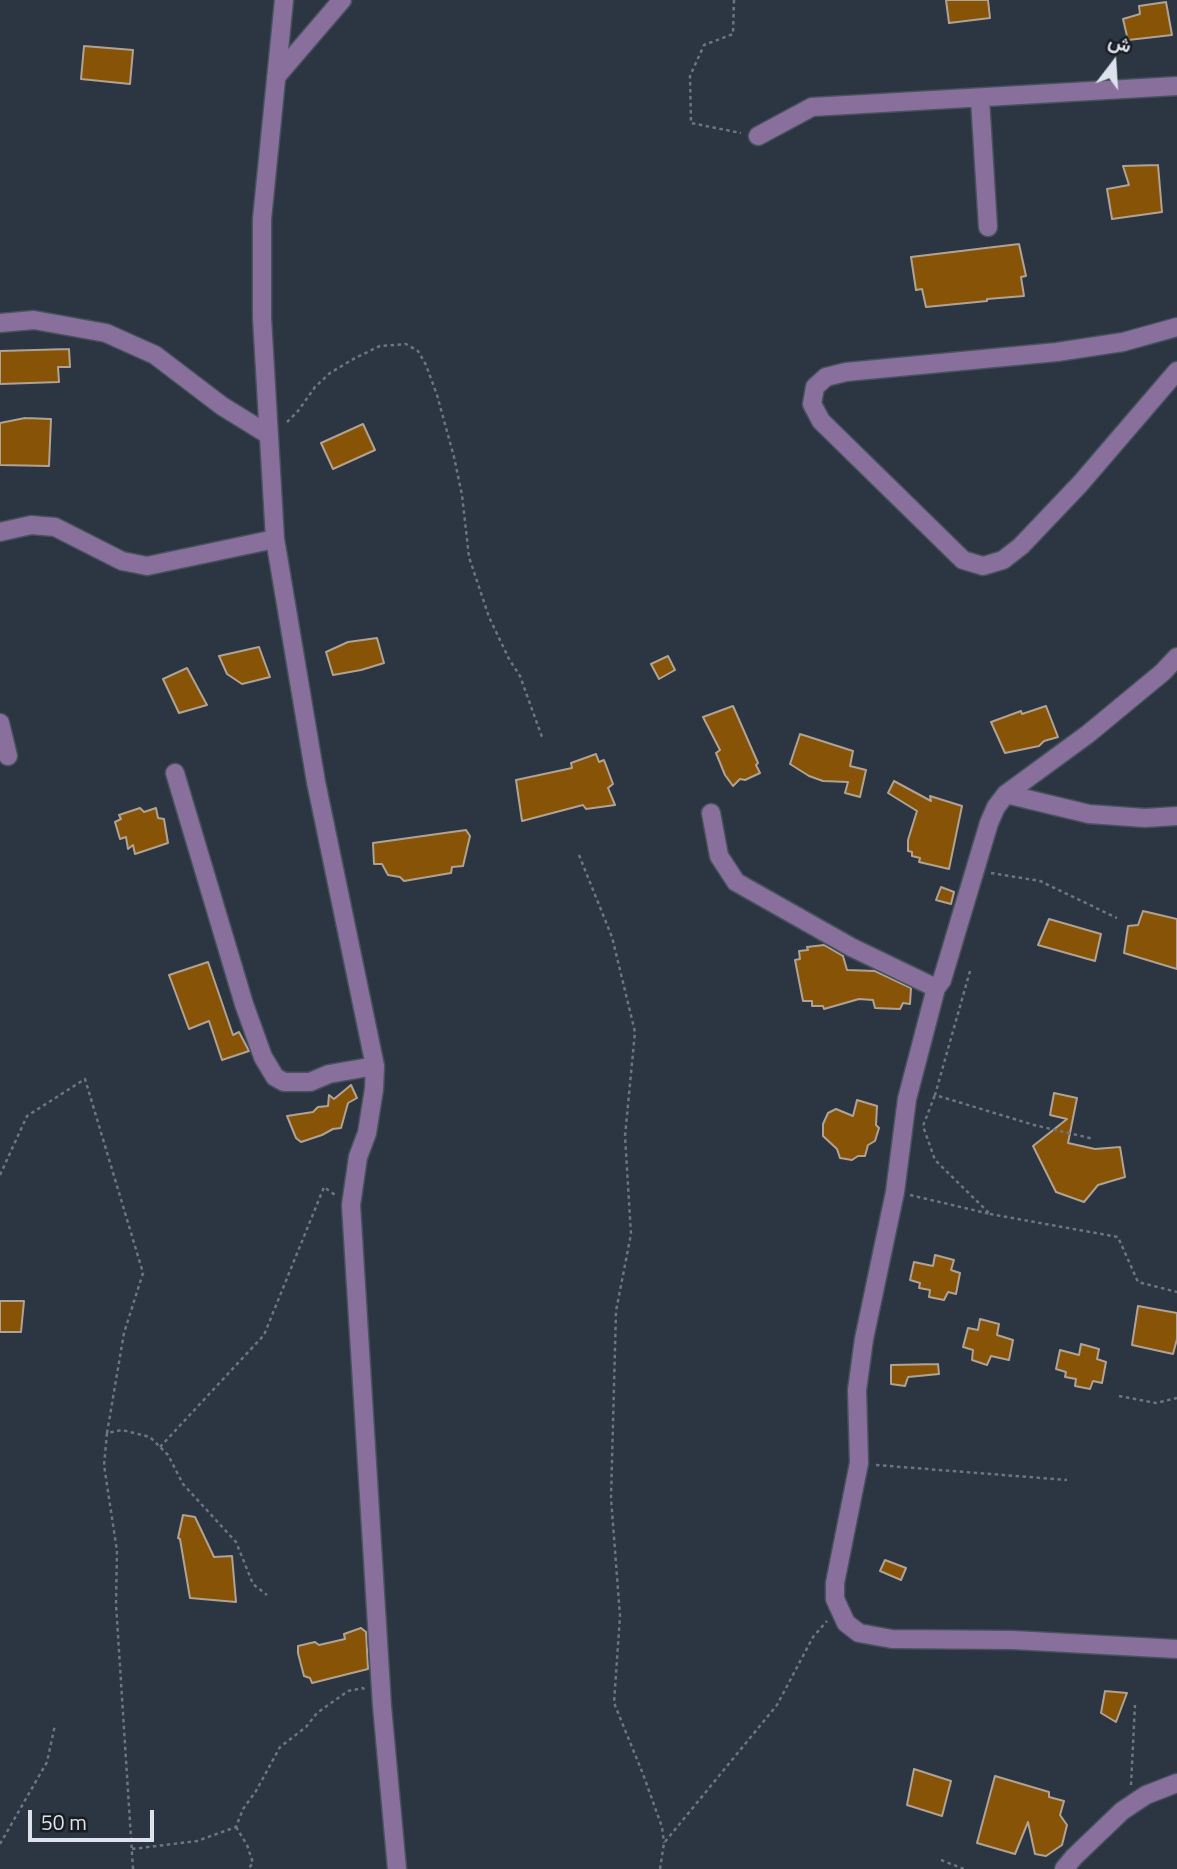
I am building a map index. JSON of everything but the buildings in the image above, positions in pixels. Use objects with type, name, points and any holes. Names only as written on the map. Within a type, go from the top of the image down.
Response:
[{"type":"street","points":[[284,0],[262,219],[262,318],[275,539],[316,782],[374,1066],[367,1133],[359,1157],[351,1205],[382,1706],[397,1869]]},
{"type":"street","points":[[276,78],[342,0]]},
{"type":"street","points":[[758,136],[812,107],[1177,86]]},
{"type":"street","points":[[981,99],[988,228]]},
{"type":"street","points":[[0,323],[34,320],[106,333],[155,355],[222,406],[270,435]]},
{"type":"street","points":[[1177,327],[1123,342],[1057,352],[846,372],[825,377],[815,387],[812,404],[821,421],[963,560],[983,566],[1003,560],[1021,546],[1080,484],[1177,371]]},
{"type":"street","points":[[0,532],[31,525],[59,528],[122,561],[147,566],[275,539]]},
{"type":"street","points":[[1177,657],[1088,734],[1006,794],[996,807],[974,870],[942,980],[936,988],[907,1099],[895,1192],[863,1339],[857,1390],[859,1464],[835,1583],[838,1608],[846,1623],[859,1633],[892,1639],[1013,1640],[1177,1650]]},
{"type":"street","points":[[0,723],[8,756]]},
{"type":"street","points":[[175,773],[244,1004],[264,1057],[275,1077],[285,1082],[310,1082],[329,1074],[374,1066]]},
{"type":"street","points":[[1006,794],[1089,814],[1145,818],[1177,816]]},
{"type":"street","points":[[711,813],[719,856],[736,882],[851,947],[936,988]]},
{"type":"street","points":[[1064,1869],[1129,1806],[1146,1795],[1177,1783]]},
{"type":"path","points":[[734,0],[733,34],[704,45],[690,76],[691,123],[758,136]]},
{"type":"path","points":[[270,435],[298,411],[315,387],[330,373],[355,358],[380,346],[406,344],[418,351],[437,395],[454,457],[462,495],[469,557],[489,617],[520,676],[542,737]]},
{"type":"path","points":[[579,855],[612,937],[635,1032],[625,1136],[631,1234],[616,1311],[611,1498],[620,1616],[614,1703],[662,1827],[664,1843],[660,1869]]},
{"type":"path","points":[[974,870],[1040,881],[1117,918]]},
{"type":"path","points":[[970,971],[935,1095],[923,1126],[935,1160],[990,1214]]},
{"type":"path","points":[[0,1175],[27,1116],[85,1079],[143,1273],[124,1333],[104,1465],[117,1551],[116,1604],[134,1869]]},
{"type":"path","points":[[935,1095],[1034,1125],[1094,1139]]},
{"type":"path","points":[[160,1447],[264,1335],[324,1187],[351,1205]]},
{"type":"path","points":[[895,1192],[990,1214],[1118,1237],[1138,1282],[1177,1292]]},
{"type":"path","points":[[1119,1396],[1156,1403],[1177,1398]]},
{"type":"path","points":[[107,1433],[121,1430],[150,1437],[168,1455],[183,1484],[236,1542],[253,1584],[267,1595]]},
{"type":"path","points":[[859,1464],[1067,1480]]},
{"type":"path","points":[[664,1843],[777,1705],[813,1637],[838,1608]]},
{"type":"path","points":[[132,1849],[197,1841],[236,1827],[243,1809],[280,1747],[306,1727],[317,1713],[348,1691],[363,1688]]},
{"type":"path","points":[[1129,1806],[1135,1704]]},
{"type":"path","points":[[0,1844],[47,1762],[55,1725]]},
{"type":"path","points":[[236,1827],[247,1845],[253,1863],[247,1869]]},
{"type":"path","points":[[941,1860],[964,1869]]}]
